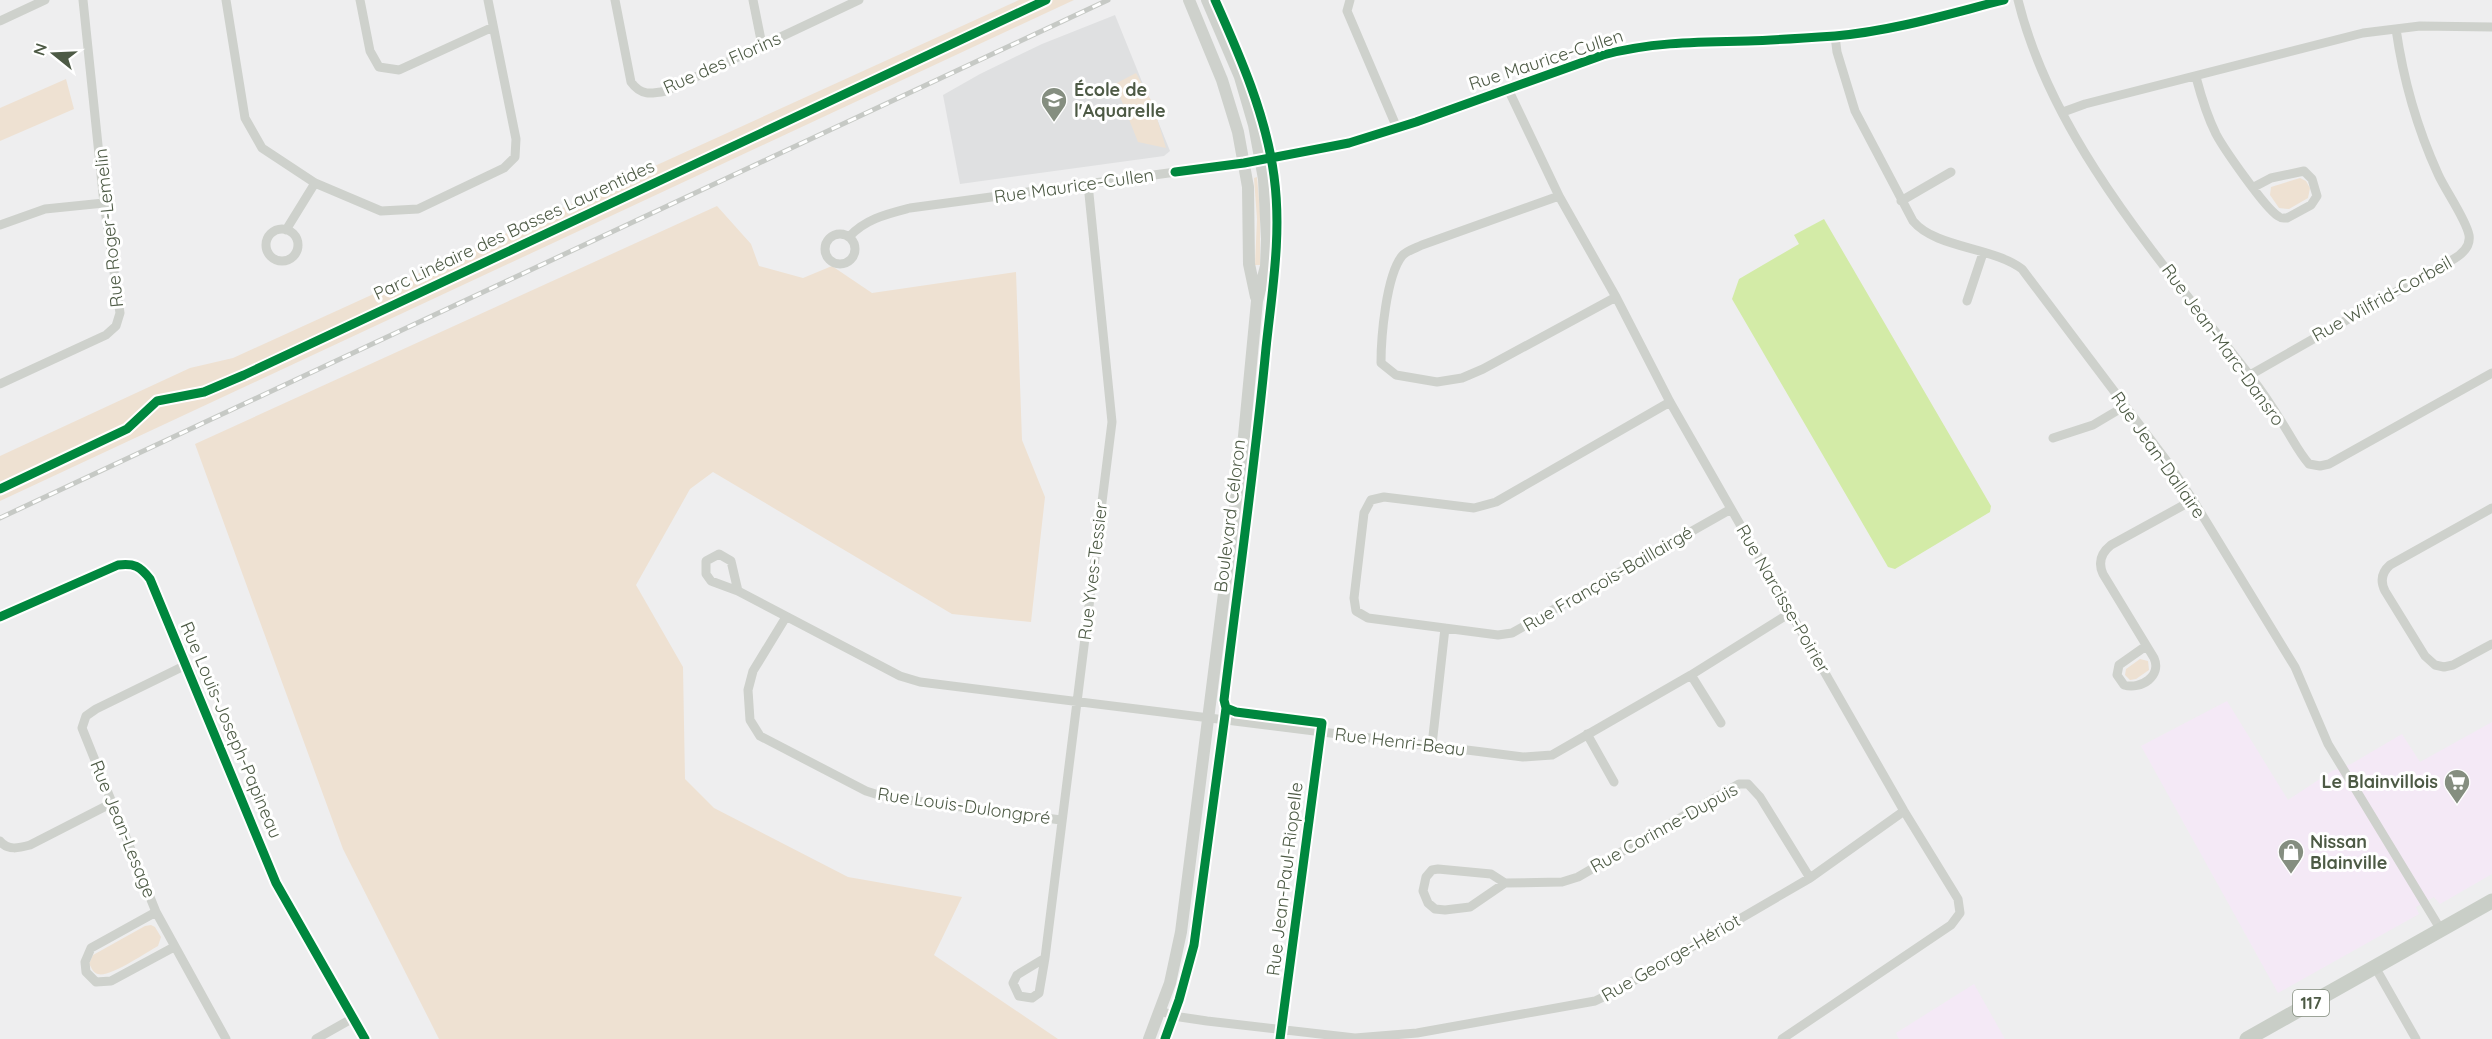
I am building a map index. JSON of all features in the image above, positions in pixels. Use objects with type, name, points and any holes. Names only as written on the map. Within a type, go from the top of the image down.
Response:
[{"type":"main road","name":"117","points":[[2247,1039],[2492,901]]},
{"type":"street","points":[[0,21],[45,0]]},
{"type":"street","name":"Rue Roger-Lemelin","points":[[0,384],[106,335],[116,326],[120,313],[104,203],[83,0]]},
{"type":"street","points":[[226,0],[245,117],[262,148],[315,183],[381,211],[418,209],[504,168],[515,157],[516,139],[488,0]]},
{"type":"street","points":[[360,0],[370,51],[379,67],[399,70],[493,27]]},
{"type":"street","name":"Rue des Florins","points":[[615,0],[631,82],[637,91],[648,94],[666,91],[858,0]]},
{"type":"street","points":[[753,0],[762,45]]},
{"type":"street","name":"Boulevard Céloron","points":[[1189,0],[1227,93],[1236,124],[1250,210],[1249,264],[1257,301]]},
{"type":"street","name":"Boulevard Céloron","points":[[1149,1039],[1173,971],[1181,932],[1246,417],[1257,301],[1266,253],[1267,214],[1262,160],[1243,87],[1208,0]]},
{"type":"street","points":[[1350,0],[1347,11],[1397,128]]},
{"type":"street","name":"Rue Maurice-Cullen","points":[[849,237],[859,226],[882,215],[910,208],[1244,163],[1333,147],[1397,128],[1603,55],[1643,45],[1835,36],[1899,27],[2004,0]]},
{"type":"street","name":"Rue Jean-Marc-Dansro","points":[[2018,0],[2035,56],[2063,112],[2115,199],[2250,375],[2304,458],[2313,465],[2329,464],[2492,373]]},
{"type":"street","points":[[2063,112],[2085,104],[2338,39],[2396,29],[2440,25],[2492,27]]},
{"type":"street","name":"Rue Wilfrid-Corbeil","points":[[2250,375],[2452,260],[2464,251],[2468,244],[2468,232],[2439,175],[2419,127],[2396,29]]},
{"type":"street","name":"Rue Jean-Dallaire","points":[[1835,36],[1849,95],[1901,201],[1913,220],[1925,232],[2013,263],[2022,269],[2125,406],[2193,500],[2298,673],[2328,744],[2441,930]]},
{"type":"street","points":[[2196,76],[2203,102],[2217,135],[2254,187],[2274,212],[2284,218],[2311,205],[2317,193],[2312,179],[2304,171],[2271,178],[2254,187]]},
{"type":"street","name":"Rue Narcisse-Poirier","points":[[1508,89],[1559,196],[1616,297],[1670,402],[1904,811],[1958,899],[1960,914],[1951,925],[1782,1039]]},
{"type":"street","points":[[1901,201],[1951,172]]},
{"type":"street","points":[[286,230],[315,183]]},
{"type":"street","name":"Rue Yves-Tessier","points":[[1045,958],[1021,972],[1014,979],[1014,988],[1019,996],[1032,998],[1040,993],[1045,958],[1061,820],[1112,422],[1088,184]]},
{"type":"street","points":[[1559,196],[1422,245],[1403,255],[1392,274],[1381,343],[1381,363],[1396,375],[1437,381],[1462,378],[1483,369],[1616,297]]},
{"type":"street","points":[[0,225],[45,209],[104,203]]},
{"type":"street","points":[[1967,301],[1983,253]]},
{"type":"street","name":"Rue François-Baillairgé","points":[[1670,402],[1496,502],[1483,507],[1474,508],[1384,497],[1371,500],[1365,513],[1354,598],[1356,611],[1368,618],[1498,635],[1512,633],[1731,509]]},
{"type":"street","points":[[2053,438],[2094,425],[2125,406]]},
{"type":"street","points":[[2146,646],[2119,665],[2117,675],[2124,685],[2138,686],[2155,673],[2155,661],[2103,574],[2102,557],[2111,545],[2193,500]]},
{"type":"street","points":[[2492,508],[2390,565],[2385,571],[2382,582],[2385,591],[2432,663],[2449,667],[2492,644]]},
{"type":"street","name":"Rue Louis-Joseph-Papineau","points":[[0,617],[118,565],[140,566],[150,579],[276,883],[365,1039]]},
{"type":"street","points":[[738,591],[900,676],[920,682],[1208,718]]},
{"type":"street","name":"Rue Henri-Beau","points":[[1208,718],[1523,757],[1552,755],[1691,675],[1790,613]]},
{"type":"street","name":"Rue Louis-Dulongpré","points":[[786,617],[753,671],[748,690],[750,720],[760,736],[866,791],[885,797],[1061,820]]},
{"type":"street","points":[[1432,745],[1445,628]]},
{"type":"street","name":"Rue Jean-Lesage","points":[[186,665],[120,696],[86,716],[82,728],[156,912],[226,1039]]},
{"type":"street","points":[[1691,675],[1721,723]]},
{"type":"street","name":"Rue Jean-Paul-Riopelle","points":[[1281,1035],[1320,732]]},
{"type":"street","points":[[1587,734],[1614,782]]},
{"type":"street","name":"Rue Corinne-Dupuis","points":[[1505,884],[1491,874],[1438,869],[1432,870],[1426,878],[1423,891],[1428,903],[1435,909],[1456,909],[1470,907],[1505,884],[1562,882],[1578,877],[1739,784],[1748,784],[1760,797],[1810,878]]},
{"type":"street","points":[[0,841],[4,846],[17,849],[30,845],[112,803]]},
{"type":"street","name":"Rue George-Hériot","points":[[1160,1011],[1180,1017],[1281,1035],[1355,1038],[1417,1036],[1595,1001],[1810,878],[1904,811]]},
{"type":"street","points":[[156,912],[91,948],[85,962],[86,972],[96,982],[111,981],[174,947]]},
{"type":"street","points":[[2375,967],[2416,1039]]},
{"type":"street","points":[[316,1039],[353,1018]]},
{"type":"shaded area","points":[[1019,0],[1074,0],[0,501],[0,456],[190,368],[233,358]]},
{"type":"shaded area","name":"École de l'Aquarelle","points":[[1115,15],[1170,151],[1164,156],[960,184],[943,95],[1042,44]]},
{"type":"shaded area","points":[[1136,73],[1152,102],[1166,148],[1138,142],[1115,84]]},
{"type":"shaded area","points":[[66,79],[74,109],[0,141],[0,108]]},
{"type":"shaded area","points":[[1257,177],[1260,211],[1260,265],[1255,265],[1257,219],[1254,178]]},
{"type":"shaded area","points":[[2300,178],[2306,181],[2310,188],[2308,198],[2289,209],[2279,208],[2270,195],[2271,187]]},
{"type":"shaded area","points":[[717,206],[751,244],[759,266],[803,278],[832,266],[872,293],[1016,272],[1022,440],[1045,497],[1031,622],[952,614],[713,472],[690,489],[636,585],[683,667],[685,779],[714,808],[848,877],[962,897],[934,955],[1058,1039],[439,1039],[343,849],[195,444]]},
{"type":"shaded area","points":[[1824,219],[1991,506],[1990,512],[1895,569],[1888,567],[1732,299],[1739,279],[1799,244],[1794,235]]},
{"type":"shaded area","points":[[2140,659],[2148,661],[2149,670],[2136,679],[2130,680],[2125,675],[2126,669]]},
{"type":"shaded area","points":[[2227,701],[2288,800],[2332,771],[2351,764],[2402,734],[2420,762],[2492,722],[2492,874],[2440,904],[2434,897],[2416,907],[2419,914],[2278,993],[2141,746]]},
{"type":"shaded area","points":[[151,925],[161,937],[158,946],[128,964],[103,974],[98,974],[89,964],[93,955],[145,926]]},
{"type":"shaded area","points":[[1974,984],[2005,1039],[1899,1039],[1896,1033]]},
{"type":"railway","points":[[0,518],[1108,0]]},
{"type":"cycle path","name":"Parc Linéaire des Basses Laurentides","points":[[0,489],[127,429],[157,401],[204,392],[244,375],[1046,0]]},
{"type":"cycle path","points":[[1165,1039],[1179,1000],[1194,945],[1226,708],[1224,700],[1257,436],[1277,241],[1274,176],[1265,131],[1243,64],[1215,0]]},
{"type":"cycle path","points":[[1175,172],[1244,163],[1349,143],[1416,122],[1603,55],[1639,47],[1857,34],[2004,0]]},
{"type":"cycle path","points":[[0,617],[118,565],[136,566],[150,579],[276,883],[365,1039]]},
{"type":"cycle path","points":[[1226,708],[1236,712],[1322,723],[1280,1039]]},
{"type":"place","name":"École de l'Aquarelle","points":[[1054,123]]},
{"type":"place","name":"Le Blainvillois","points":[[2457,805]]},
{"type":"place","name":"Nissan Blainville","points":[[2291,875]]}]
